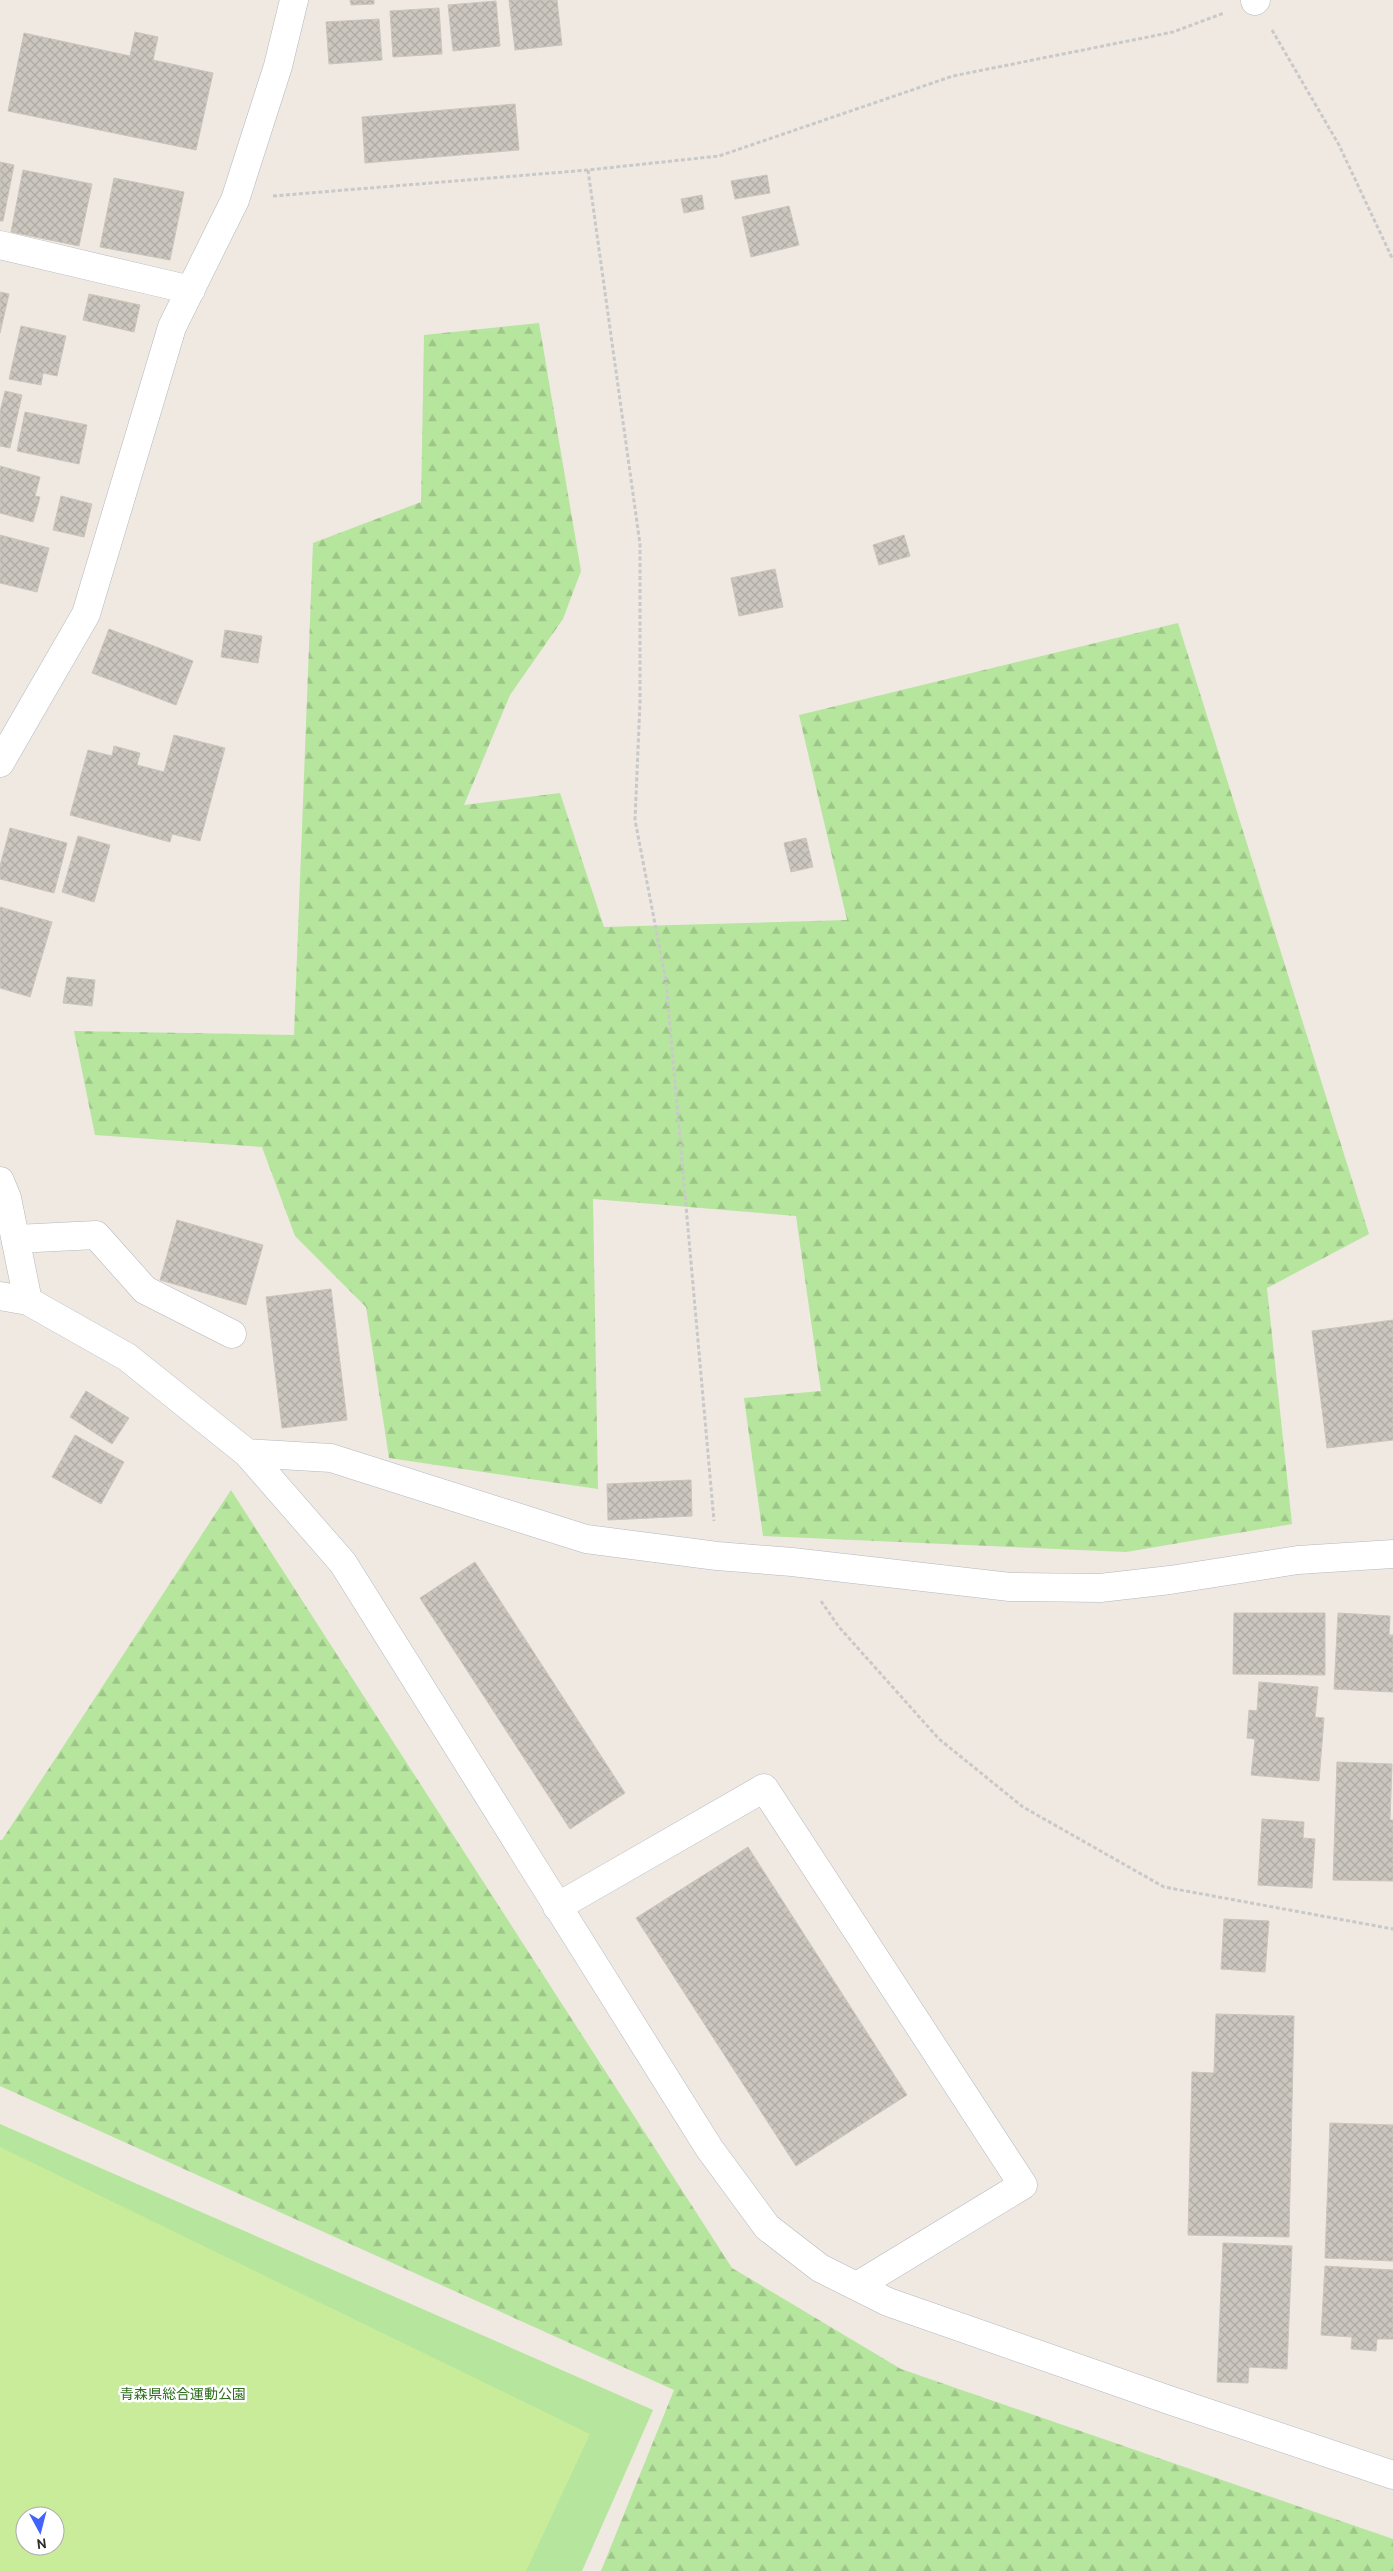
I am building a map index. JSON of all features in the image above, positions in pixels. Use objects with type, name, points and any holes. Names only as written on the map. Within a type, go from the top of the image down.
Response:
[{"type":"street","points":[[0,763],[86,614],[172,327],[235,200],[278,66],[294,0]]},
{"type":"street","points":[[0,245],[191,290]]},
{"type":"street","points":[[0,1182],[7,1198],[28,1301]]},
{"type":"street","points":[[16,1239],[96,1236],[145,1290],[232,1334]]},
{"type":"street","points":[[0,1296],[28,1301],[127,1356],[247,1453],[343,1563],[709,2148],[767,2227],[820,2268],[907,2309],[1393,2475]]},
{"type":"street","points":[[247,1453],[331,1458],[586,1539],[717,1556],[792,1562],[1010,1587],[1100,1588],[1170,1580],[1298,1560],[1393,1554]]},
{"type":"street","points":[[557,1907],[764,1788],[1023,2185],[857,2286]]},
{"type":"path","points":[[235,200],[588,170],[719,156],[953,76],[1173,32],[1256,1],[1340,145],[1393,260]]},
{"type":"path","points":[[588,170],[640,544],[640,702],[635,820],[666,980],[717,1556]]},
{"type":"path","points":[[792,1562],[840,1627],[940,1739],[1023,1807],[1164,1887],[1393,1929]]},
{"type":"green space","points":[[539,323],[581,571],[563,619],[510,695],[464,805],[560,793],[604,927],[847,920],[799,715],[1178,623],[1369,1234],[1267,1288],[1292,1524],[1126,1552],[763,1536],[744,1398],[821,1391],[796,1216],[593,1199],[598,1489],[389,1458],[366,1307],[295,1236],[262,1147],[95,1135],[74,1031],[294,1035],[313,543],[421,502],[424,335]]},
{"type":"green space","points":[[231,1490],[732,2268],[901,2369],[1393,2539],[1393,2571],[601,2571],[674,2390],[0,2086],[0,1840],[2,1840]]},
{"type":"green space","name":"青森県総合運動公園","points":[[0,2124],[653,2410],[582,2571],[0,2571]]},
{"type":"green space","name":"青森県総合運動公園","points":[[0,2147],[590,2434],[526,2571],[0,2571]]},
{"type":"building","points":[[350,0],[374,0],[374,4],[351,5]]},
{"type":"building","points":[[509,0],[557,0],[562,45],[515,50]]},
{"type":"building","points":[[496,1],[500,46],[453,51],[448,5]]},
{"type":"building","points":[[439,8],[442,54],[393,57],[390,11]]},
{"type":"building","points":[[379,19],[382,60],[329,64],[326,22]]},
{"type":"building","points":[[135,32],[158,37],[153,60],[213,73],[196,150],[8,111],[24,33],[130,56]]},
{"type":"building","points":[[515,104],[519,150],[365,163],[362,117]]},
{"type":"building","points":[[0,162],[14,165],[3,221],[0,221]]},
{"type":"building","points":[[23,170],[92,184],[79,246],[11,232]]},
{"type":"building","points":[[767,175],[770,193],[735,199],[731,181]]},
{"type":"building","points":[[114,178],[184,192],[170,260],[100,247]]},
{"type":"building","points":[[702,195],[704,209],[684,213],[681,199]]},
{"type":"building","points":[[789,206],[799,245],[751,257],[742,217]]},
{"type":"building","points":[[0,292],[9,294],[0,333]]},
{"type":"building","points":[[89,294],[140,305],[134,332],[83,320]]},
{"type":"building","points":[[21,326],[66,336],[57,376],[43,373],[41,385],[9,379]]},
{"type":"building","points":[[5,391],[22,395],[10,448],[0,446],[0,412]]},
{"type":"building","points":[[25,412],[87,425],[79,464],[17,451]]},
{"type":"building","points":[[0,466],[40,477],[35,496],[40,497],[33,522],[0,513]]},
{"type":"building","points":[[61,496],[92,504],[84,537],[53,530]]},
{"type":"building","points":[[0,535],[49,548],[37,592],[0,583]]},
{"type":"building","points":[[904,535],[910,556],[879,565],[873,545]]},
{"type":"building","points":[[775,569],[783,607],[739,616],[731,578]]},
{"type":"building","points":[[109,629],[193,661],[176,705],[92,673]]},
{"type":"building","points":[[225,630],[262,636],[258,663],[221,657]]},
{"type":"building","points":[[174,735],[225,748],[200,841],[172,834],[170,842],[70,815],[88,750],[112,756],[114,746],[140,753],[137,765],[164,772]]},
{"type":"building","points":[[10,828],[67,843],[54,893],[0,879],[0,866]]},
{"type":"building","points":[[78,836],[110,845],[94,902],[62,892]]},
{"type":"building","points":[[806,838],[813,867],[791,872],[784,843]]},
{"type":"building","points":[[0,907],[52,922],[30,997],[0,988]]},
{"type":"building","points":[[67,977],[95,980],[92,1006],[63,1003]]},
{"type":"building","points":[[177,1220],[263,1245],[246,1305],[160,1280]]},
{"type":"building","points":[[331,1289],[347,1420],[282,1428],[266,1297]]},
{"type":"building","points":[[1393,1320],[1393,1440],[1327,1448],[1312,1331]]},
{"type":"building","points":[[86,1391],[129,1418],[112,1444],[70,1417]]},
{"type":"building","points":[[75,1435],[124,1462],[101,1504],[52,1477]]},
{"type":"building","points":[[691,1480],[692,1516],[608,1520],[607,1484]]},
{"type":"building","points":[[475,1562],[625,1793],[570,1829],[420,1598]]},
{"type":"building","points":[[1234,1613],[1325,1613],[1325,1675],[1233,1674]]},
{"type":"building","points":[[1338,1613],[1390,1616],[1389,1635],[1393,1635],[1393,1692],[1334,1689]]},
{"type":"building","points":[[1259,1682],[1318,1687],[1315,1717],[1324,1718],[1319,1781],[1251,1775],[1255,1739],[1247,1738],[1249,1710],[1257,1711]]},
{"type":"building","points":[[1337,1762],[1392,1764],[1390,1820],[1393,1820],[1393,1881],[1333,1880]]},
{"type":"building","points":[[1262,1819],[1304,1822],[1303,1838],[1315,1839],[1312,1888],[1258,1885]]},
{"type":"building","points":[[748,1847],[907,2095],[796,2166],[636,1918]]},
{"type":"building","points":[[1224,1919],[1269,1921],[1265,1972],[1221,1969]]},
{"type":"building","points":[[1216,2014],[1294,2016],[1289,2237],[1188,2235],[1192,2072],[1214,2073]]},
{"type":"building","points":[[1330,2123],[1393,2125],[1393,2261],[1325,2258]]},
{"type":"building","points":[[1223,2243],[1292,2246],[1287,2369],[1249,2367],[1248,2383],[1217,2382]]},
{"type":"building","points":[[1325,2266],[1393,2270],[1393,2339],[1377,2339],[1376,2351],[1351,2349],[1352,2337],[1321,2335]]}]
